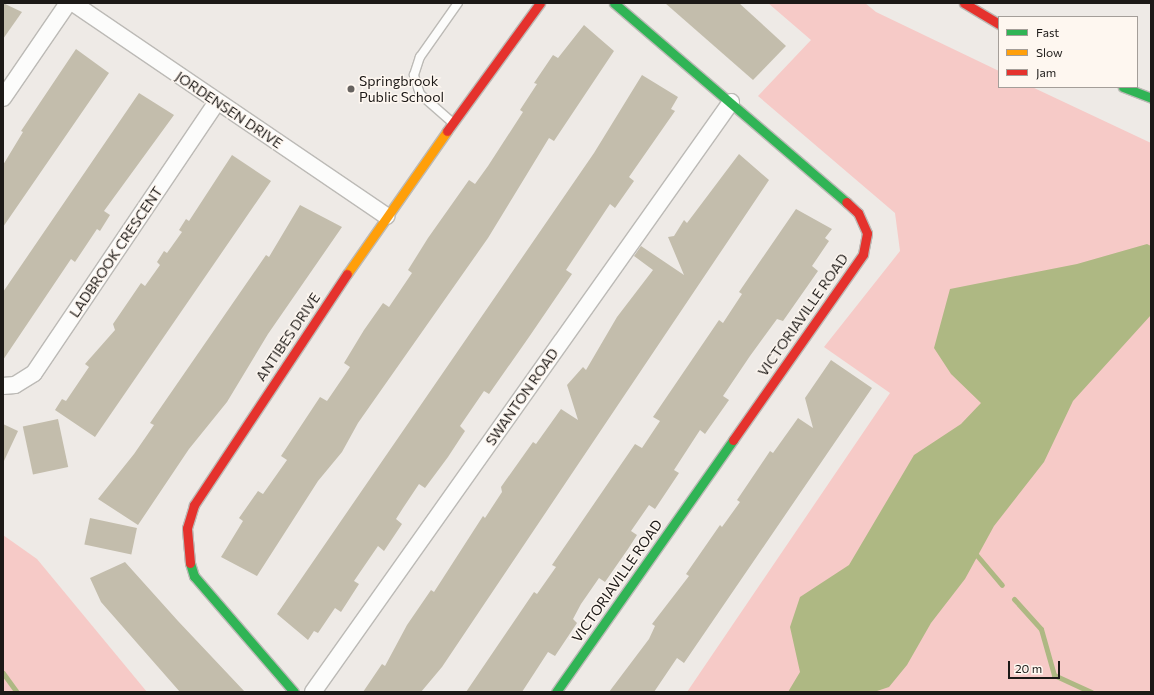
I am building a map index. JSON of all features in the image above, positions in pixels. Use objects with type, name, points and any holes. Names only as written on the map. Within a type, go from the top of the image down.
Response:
[{"type":"street","points":[[3,98],[68,3]]},
{"type":"street","name":"JORDENSEN DRIVE","points":[[73,3],[386,216]]},
{"type":"street","name":"ANTIBES DRIVE","points":[[294,692],[194,576],[187,553],[187,528],[194,505],[386,216],[540,3]]},
{"type":"street","name":"VICTORIAVILLE ROAD","points":[[556,692],[863,254],[867,244],[867,232],[858,213],[731,102],[614,3]]},
{"type":"street","points":[[964,3],[998,23]]},
{"type":"street","points":[[1126,88],[1151,98]]},
{"type":"street","name":"LADBROOK CRESCENT","points":[[3,386],[15,385],[34,373],[217,102]]},
{"type":"street","name":"SWANTON ROAD","points":[[313,692],[731,102]]},
{"type":"lane","points":[[453,123],[420,94],[414,75],[420,57],[458,3]]},
{"type":"shaded area","points":[[768,3],[865,3],[876,12],[998,71],[998,88],[1034,88],[1151,143],[1151,692],[687,692],[890,393],[824,347],[900,251],[895,213],[758,96],[811,40]]},
{"type":"shaded area","points":[[1147,244],[1151,246],[1151,315],[1073,401],[1044,462],[994,526],[965,579],[931,623],[907,665],[889,687],[874,692],[788,692],[800,672],[790,627],[800,597],[849,565],[914,455],[961,424],[981,403],[951,374],[934,348],[950,289],[1077,264]]},
{"type":"shaded area","points":[[3,535],[37,559],[147,692],[3,692]]},
{"type":"building","points":[[3,3],[22,12],[3,39]]},
{"type":"building","points":[[665,3],[739,3],[786,46],[753,80]]},
{"type":"building","points":[[584,25],[614,51],[554,141],[549,138],[488,238],[358,423],[342,452],[318,481],[257,576],[221,557],[243,521],[239,518],[258,491],[263,494],[287,460],[281,456],[320,397],[327,401],[350,367],[344,363],[364,330],[383,303],[389,307],[412,273],[408,270],[428,238],[469,180],[475,184],[488,166],[523,112],[520,110],[537,84],[534,83],[553,55],[558,58]]},
{"type":"building","points":[[76,49],[109,73],[3,227],[3,165],[23,132],[21,131]]},
{"type":"building","points":[[642,75],[678,97],[671,109],[675,111],[629,177],[634,181],[615,208],[610,204],[566,270],[572,274],[489,394],[484,391],[460,426],[465,431],[448,457],[425,488],[419,484],[396,519],[402,524],[384,551],[378,546],[354,581],[359,584],[341,612],[335,608],[318,633],[314,631],[308,640],[277,614],[594,153]]},
{"type":"building","points":[[139,93],[174,115],[104,211],[110,215],[100,231],[97,229],[75,262],[71,259],[3,360],[3,292]]},
{"type":"building","points":[[739,154],[769,180],[442,667],[421,692],[363,692],[382,664],[385,666],[407,625],[431,590],[434,592],[483,516],[485,518],[502,492],[501,487],[533,442],[536,444],[561,409],[578,420],[567,385],[583,367],[586,370],[617,317],[653,270],[634,256],[641,246],[684,275],[668,237],[674,236],[684,220],[687,223]]},
{"type":"building","points":[[232,155],[271,181],[95,437],[55,410],[62,399],[66,401],[89,367],[85,364],[115,330],[113,324],[141,283],[145,286],[160,265],[157,262],[164,251],[167,253],[182,232],[179,230],[186,219],[189,221]]},
{"type":"building","points":[[300,205],[342,227],[268,334],[227,402],[189,449],[138,525],[98,499],[134,454],[154,425],[150,423],[266,255],[269,257]]},
{"type":"building","points":[[796,209],[832,229],[825,238],[829,241],[812,266],[818,271],[783,321],[777,319],[750,356],[723,396],[729,400],[705,434],[700,430],[674,470],[679,473],[655,509],[649,505],[631,531],[637,535],[628,549],[605,582],[599,578],[581,604],[573,619],[577,623],[555,656],[548,652],[522,692],[466,692],[534,592],[537,594],[556,567],[552,565],[635,444],[642,448],[660,421],[653,417],[719,320],[723,323],[742,294],[739,292]]},
{"type":"building","points":[[831,360],[872,388],[684,663],[677,658],[654,692],[609,692],[649,639],[655,626],[652,624],[689,576],[686,574],[720,525],[722,527],[740,502],[737,500],[770,451],[773,453],[798,418],[813,428],[805,398]]},
{"type":"building","points":[[58,419],[68,467],[33,474],[23,426]]},
{"type":"building","points":[[3,424],[18,431],[3,463]]},
{"type":"building","points":[[90,518],[137,528],[131,554],[84,544]]},
{"type":"building","points":[[125,562],[245,692],[180,692],[101,602],[90,578]]},
{"type":"waterway","points":[[974,552],[1002,585]]},
{"type":"waterway","points":[[1014,599],[1041,629],[1054,675],[1091,692]]},
{"type":"waterway","points":[[3,673],[17,692]]},
{"type":"traffic: fast","points":[[614,3],[846,202]]},
{"type":"traffic: fast","points":[[1126,88],[1151,98]]},
{"type":"traffic: fast","points":[[556,692],[733,440]]},
{"type":"traffic: fast","points":[[190,563],[194,576],[294,692]]},
{"type":"traffic: slow","points":[[347,274],[447,131]]},
{"type":"traffic: jam","points":[[447,131],[540,3]]},
{"type":"traffic: jam","points":[[964,3],[998,23]]},
{"type":"traffic: jam","points":[[733,440],[863,254],[867,233],[858,213],[846,202]]},
{"type":"traffic: jam","points":[[190,563],[187,528],[194,505],[347,274]]},
{"type":"place","name":"Springbrook Public School","points":[[351,89]]}]
